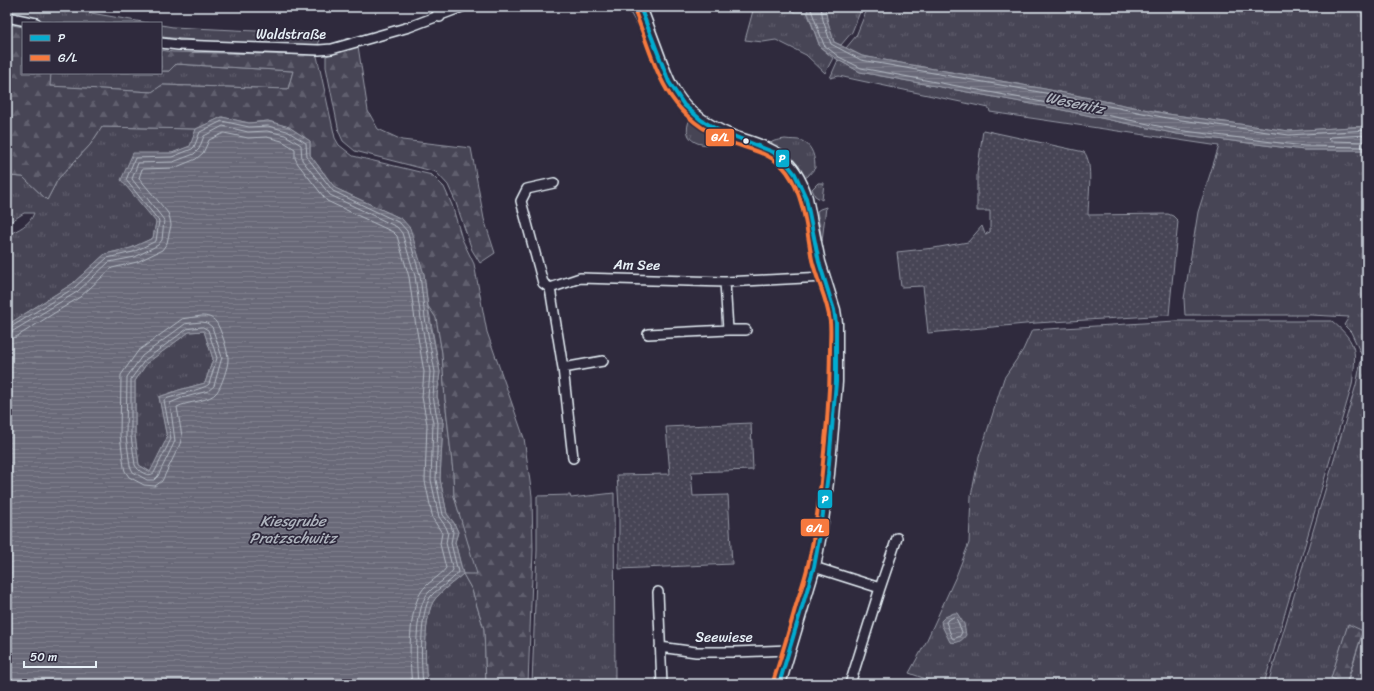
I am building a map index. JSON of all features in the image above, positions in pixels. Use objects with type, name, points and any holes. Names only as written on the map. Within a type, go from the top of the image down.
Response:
[{"type":"street","points":[[436,7],[440,17]]},
{"type":"street","name":"Waldstraße","points":[[162,43],[319,50],[332,49],[440,17],[462,7]]},
{"type":"street","points":[[640,7],[669,83],[676,96],[690,112],[716,129],[760,146],[777,155],[795,173],[803,187],[824,277],[834,310],[836,323],[836,382],[828,474],[821,529],[814,567],[779,684]]},
{"type":"street","points":[[7,17],[31,22]]},
{"type":"street","points":[[554,183],[527,189],[521,201],[543,282],[550,288],[573,458]]},
{"type":"street","name":"Am See","points":[[550,288],[580,278],[725,282],[824,277]]},
{"type":"street","points":[[725,282],[728,330]]},
{"type":"street","points":[[648,334],[746,330]]},
{"type":"street","points":[[562,368],[602,361]]},
{"type":"street","points":[[850,684],[897,538]]},
{"type":"street","points":[[814,567],[880,588]]},
{"type":"street","points":[[658,592],[662,684]]},
{"type":"street","name":"Seewiese","points":[[660,647],[696,652],[789,650]]},
{"type":"green space","points":[[7,7],[57,7],[142,22],[50,22],[7,13]]},
{"type":"green space","points":[[627,7],[635,7],[646,41]]},
{"type":"green space","points":[[754,7],[792,7],[794,12],[807,12],[820,47],[833,58],[825,73],[806,55],[776,40],[763,42],[745,40]]},
{"type":"green space","points":[[825,7],[862,7],[852,32],[841,45],[834,42]]},
{"type":"green space","points":[[868,7],[1367,7],[1367,126],[1289,131],[1168,114],[1045,89],[862,56],[846,48],[856,36]]},
{"type":"green space","points":[[7,24],[22,27],[22,74],[51,74],[50,86],[152,92],[162,85],[288,89],[293,71],[176,64],[169,71],[162,71],[162,50],[173,52],[317,56],[335,138],[339,145],[353,156],[432,175],[444,187],[452,205],[462,239],[474,264],[487,332],[524,438],[532,496],[533,550],[528,684],[486,684],[484,629],[472,590],[463,574],[477,574],[454,496],[442,353],[436,318],[428,306],[424,274],[402,219],[335,188],[310,155],[310,141],[289,127],[268,121],[249,123],[222,117],[196,129],[102,127],[90,145],[58,179],[47,200],[23,177],[7,176]]},
{"type":"green space","points":[[162,25],[173,27],[318,33],[319,46],[239,44],[162,37]]},
{"type":"green space","points":[[358,46],[368,111],[378,129],[402,140],[471,148],[484,219],[495,253],[480,263],[472,250],[456,203],[448,185],[436,172],[355,151],[343,141],[339,132],[326,67],[326,56]]},
{"type":"green space","points":[[838,60],[860,72],[1053,108],[1177,134],[1304,150],[1367,150],[1367,684],[1347,684],[1363,631],[1348,625],[1331,678],[1346,684],[1268,684],[1356,385],[1362,356],[1351,332],[1344,325],[1349,317],[1311,315],[1185,315],[1184,299],[1198,212],[1219,146],[990,112],[989,108],[839,76],[830,78]]},
{"type":"green space","points":[[175,64],[293,71],[288,89],[163,85],[152,92],[49,86],[51,74],[162,74],[162,71],[169,71]]},
{"type":"green space","points":[[690,119],[723,138],[722,141],[708,145],[695,142],[688,133],[687,127]]},
{"type":"green space","points":[[102,127],[196,129],[191,146],[172,153],[133,154],[156,222],[153,238],[131,248],[105,254],[72,284],[7,325],[7,235],[27,224],[34,213],[24,213],[7,224],[7,176],[23,177],[47,200],[58,179],[90,145]]},
{"type":"green space","points":[[983,130],[1084,152],[1089,164],[1090,173],[1088,215],[1168,214],[1173,216],[1178,221],[1169,315],[1036,323],[928,333],[923,286],[901,287],[897,252],[968,242],[982,226],[985,234],[990,232],[990,211],[977,211],[977,174]]},
{"type":"green space","points":[[785,139],[802,141],[811,149],[815,160],[815,168],[805,178],[800,170],[769,145],[774,141]]},
{"type":"green space","points":[[818,183],[824,183],[822,200],[815,196],[812,189]]},
{"type":"green space","points":[[826,207],[822,241],[817,211]]},
{"type":"green space","points":[[428,306],[436,317],[442,353],[454,496],[478,575],[463,574],[455,542],[458,532],[454,523],[447,514],[440,479],[443,422],[437,396],[440,372]]},
{"type":"green space","points":[[1175,321],[1332,321],[1347,336],[1354,349],[1355,356],[1352,385],[1264,684],[940,684],[909,673],[925,644],[957,574],[969,543],[971,496],[979,457],[1004,378],[1023,350],[1032,330]]},
{"type":"green space","points":[[204,331],[213,359],[205,383],[159,397],[167,438],[151,472],[139,465],[135,435],[135,381],[147,363],[189,332]]},
{"type":"green space","points":[[751,423],[753,470],[691,472],[693,496],[728,495],[732,564],[619,569],[619,507],[617,475],[670,474],[666,427]]},
{"type":"green space","points":[[614,493],[615,684],[532,684],[537,550],[537,496],[570,495],[571,498]]},
{"type":"green space","points":[[463,574],[472,590],[484,629],[486,684],[427,684],[426,640],[428,616],[431,606],[441,592]]},
{"type":"green space","points":[[1348,624],[1363,631],[1346,684],[1331,678]]},
{"type":"water","name":"Wesenitz","points":[[806,7],[825,7],[834,42],[862,56],[1045,89],[1168,114],[1289,131],[1367,126],[1367,150],[1304,150],[1177,134],[1053,108],[860,72],[838,60],[820,47]]},
{"type":"water","name":"Kiesgrube Pratzschwitz","points":[[222,117],[249,123],[268,121],[289,127],[310,141],[310,155],[335,188],[402,219],[410,228],[424,274],[429,317],[440,372],[437,396],[443,422],[440,479],[447,514],[454,523],[458,532],[455,542],[463,574],[441,592],[431,606],[428,616],[426,640],[427,684],[7,684],[7,325],[72,284],[105,254],[131,248],[153,238],[156,222],[121,180],[133,153],[172,153],[190,146],[196,129]],"holes":[[[204,331],[213,359],[205,383],[159,397],[167,438],[150,472],[139,465],[135,435],[135,381],[147,363],[189,332]]]},
{"type":"water","points":[[957,613],[964,624],[966,635],[963,639],[955,643],[950,642],[941,621],[945,617]]},
{"type":"transit line","name":"P","points":[[640,7],[669,82],[684,105],[701,120],[716,129],[773,152],[783,159],[795,174],[806,198],[819,262],[834,310],[836,323],[836,382],[828,474],[821,529],[814,567],[779,684]]},
{"type":"transit line","name":"G/L","points":[[634,9],[657,70],[665,87],[676,103],[689,117],[706,130],[727,141],[760,152],[774,160],[781,165],[793,181],[804,214],[812,260],[829,314],[830,376],[818,511],[812,547],[805,575],[773,682]]}]
